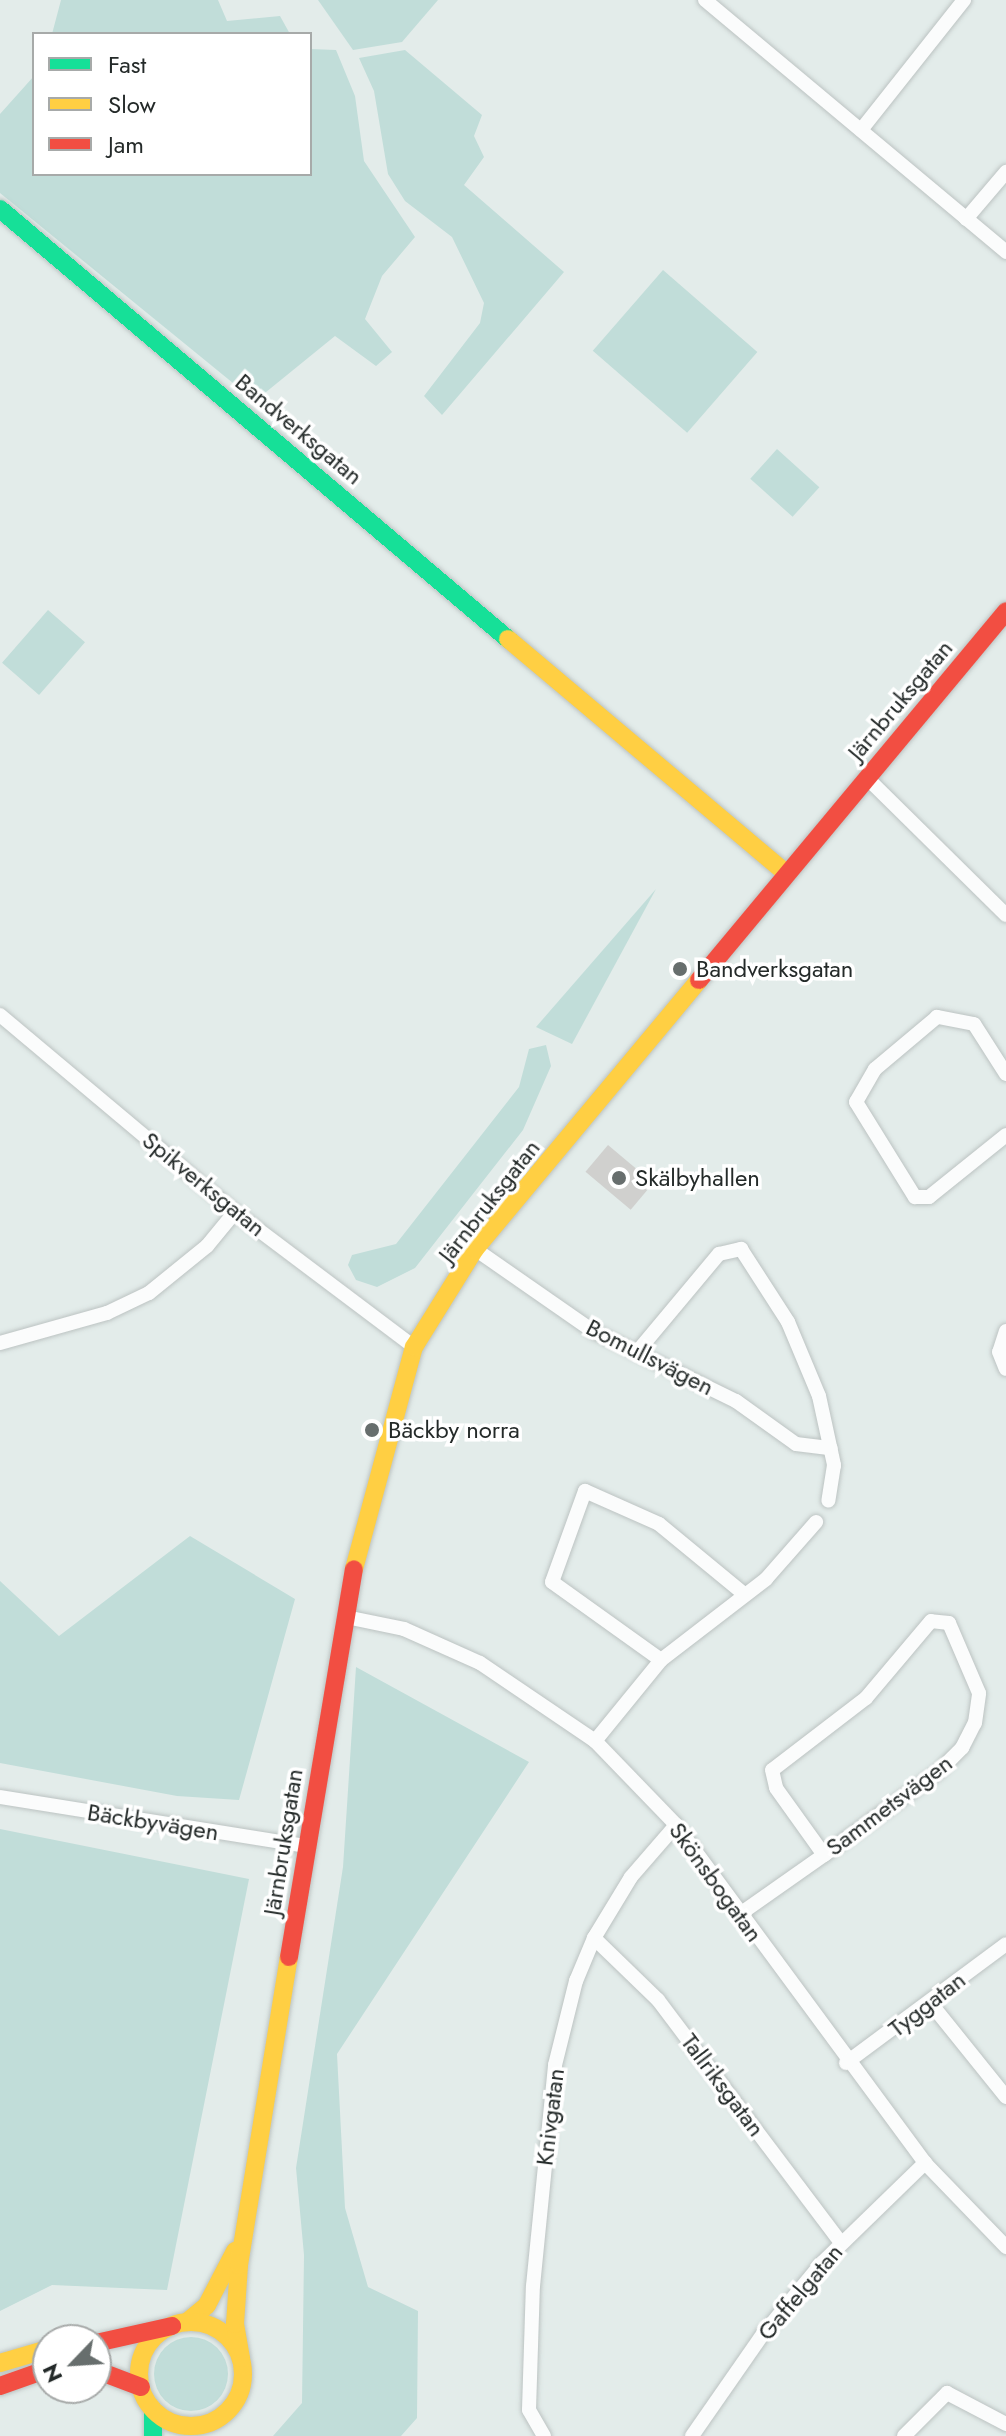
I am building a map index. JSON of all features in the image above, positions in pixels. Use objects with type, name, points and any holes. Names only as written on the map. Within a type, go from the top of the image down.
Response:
[{"type":"main road","name":"Bandverksgatan","points":[[0,209],[786,873]]},
{"type":"main road","name":"Järnbruksgatan","points":[[241,2358],[235,2316],[306,1846],[367,1505],[414,1347],[475,1249],[1006,611]]},
{"type":"main road","name":"Järnbruksgatan","points":[[180,2324],[220,2284],[252,2193]]},
{"type":"main road","points":[[153,2436],[153,2410],[141,2387],[147,2347],[180,2324]]},
{"type":"main road","points":[[112,2339],[180,2324],[221,2332],[241,2358],[237,2399],[201,2430],[175,2424],[153,2410]]},
{"type":"main road","points":[[0,2363],[32,2354]]},
{"type":"main road","points":[[0,2386],[32,2375]]},
{"type":"main road","points":[[112,2376],[141,2387]]},
{"type":"street","points":[[705,0],[1006,252]]},
{"type":"street","points":[[861,130],[964,0]]},
{"type":"street","points":[[966,219],[1006,172]]},
{"type":"street","points":[[867,778],[1006,915]]},
{"type":"street","name":"Spikverksgatan","points":[[0,1015],[235,1212],[414,1347]]},
{"type":"street","points":[[1006,1074],[974,1024],[937,1017],[875,1069],[856,1102],[915,1197],[929,1197],[1006,1135]]},
{"type":"street","points":[[0,1343],[107,1313],[149,1293],[207,1246],[235,1212]]},
{"type":"street","name":"Bomullsvägen","points":[[475,1249],[593,1331],[736,1401],[796,1444],[831,1448]]},
{"type":"street","points":[[637,1352],[719,1254],[741,1249],[800,1346],[831,1448],[828,1501]]},
{"type":"street","points":[[1004,1333],[1006,1369]]},
{"type":"street","points":[[661,1660],[552,1582],[579,1502],[591,1491],[659,1524],[744,1594]]},
{"type":"street","points":[[595,1741],[661,1660],[744,1594],[816,1522]]},
{"type":"street","name":"Skönsbogatan","points":[[346,1617],[404,1629],[480,1663],[595,1741],[676,1825],[846,2063],[925,2163],[1006,2247]]},
{"type":"street","name":"Sammetsvägen","points":[[740,1914],[824,1855],[939,1771],[975,1723],[979,1693],[944,1623],[931,1621],[866,1698],[772,1770],[776,1788],[824,1855]]},
{"type":"street","name":"Bäckbyvägen","points":[[0,1797],[306,1846]]},
{"type":"street","name":"Knivgatan","points":[[544,2436],[529,2410],[541,2189],[555,2065],[594,1938],[631,1877],[676,1825]]},
{"type":"street","name":"Tallriksgatan","points":[[594,1938],[658,2000],[841,2243]]},
{"type":"street","name":"Tyggatan","points":[[846,2063],[932,2005],[1006,1944]]},
{"type":"street","points":[[932,2005],[1006,2097]]},
{"type":"street","name":"Gaffelgatan","points":[[692,2436],[763,2334],[841,2243],[925,2163]]},
{"type":"street","points":[[904,2436],[947,2393],[1006,2424]]},
{"type":"shaded area","points":[[61,0],[218,0],[227,21],[280,16],[289,32],[53,32]]},
{"type":"shaded area","points":[[318,0],[438,0],[402,42],[353,50]]},
{"type":"shaded area","points":[[312,49],[336,50],[355,96],[364,161],[415,237],[382,276],[365,319],[392,352],[376,366],[335,336],[255,401],[0,193],[0,114],[32,78],[32,176],[312,176]]},
{"type":"shaded area","points":[[405,50],[482,115],[474,136],[484,157],[464,185],[564,272],[442,415],[424,396],[480,323],[484,303],[452,237],[405,201],[388,174],[374,91],[359,58]]},
{"type":"shaded area","points":[[663,270],[757,352],[687,433],[593,351]]},
{"type":"shaded area","points":[[777,449],[819,487],[793,517],[750,479]]},
{"type":"shaded area","points":[[48,610],[85,642],[39,695],[2,663]]},
{"type":"shaded area","points":[[656,889],[572,1044],[536,1027]]},
{"type":"shaded area","points":[[546,1045],[551,1066],[523,1130],[415,1268],[377,1287],[356,1280],[348,1265],[352,1255],[396,1244],[519,1087],[529,1049]]},
{"type":"shaded area","points":[[190,1536],[295,1599],[239,1800],[177,1796],[0,1763],[0,1581],[59,1636]]},
{"type":"shaded area","points":[[356,1667],[529,1762],[337,2054],[345,2208],[368,2287],[418,2311],[417,2418],[401,2436],[273,2436],[302,2403],[304,2255],[296,2168],[343,1867]]},
{"type":"shaded area","points":[[0,1829],[249,1879],[167,2290],[52,2285],[0,2311]]},
{"type":"shaded area","points":[[191,2337],[212,2343],[222,2353],[228,2374],[222,2395],[212,2405],[191,2411],[170,2405],[160,2395],[154,2374],[160,2353],[170,2343]]},
{"type":"building","name":"Skälbyhallen","points":[[608,1145],[653,1183],[631,1210],[586,1172]]},
{"type":"traffic: fast","points":[[0,209],[508,639]]},
{"type":"traffic: fast","points":[[153,2410],[153,2436]]},
{"type":"traffic: slow","points":[[508,639],[786,873]]},
{"type":"traffic: slow","points":[[354,1569],[414,1347],[475,1249],[699,980]]},
{"type":"traffic: slow","points":[[241,2358],[235,2324],[239,2265],[289,1957]]},
{"type":"traffic: slow","points":[[187,2322],[207,2305],[235,2251]]},
{"type":"traffic: slow","points":[[191,2322],[211,2326],[228,2337],[239,2354],[243,2374],[239,2394],[228,2411],[211,2422],[191,2426],[171,2422],[154,2411],[143,2394],[139,2374],[143,2354],[154,2337],[171,2326],[191,2322]]},
{"type":"traffic: slow","points":[[0,2363],[32,2354]]},
{"type":"traffic: jam","points":[[699,980],[1006,611]]},
{"type":"traffic: jam","points":[[289,1957],[354,1569]]},
{"type":"traffic: jam","points":[[112,2339],[172,2326]]},
{"type":"traffic: jam","points":[[0,2386],[32,2375]]},
{"type":"traffic: jam","points":[[112,2376],[141,2387]]},
{"type":"place","name":"Bandverksgatan","points":[[680,969]]},
{"type":"place","name":"Skälbyhallen","points":[[619,1178]]},
{"type":"place","name":"Bäckby norra","points":[[372,1430]]}]
